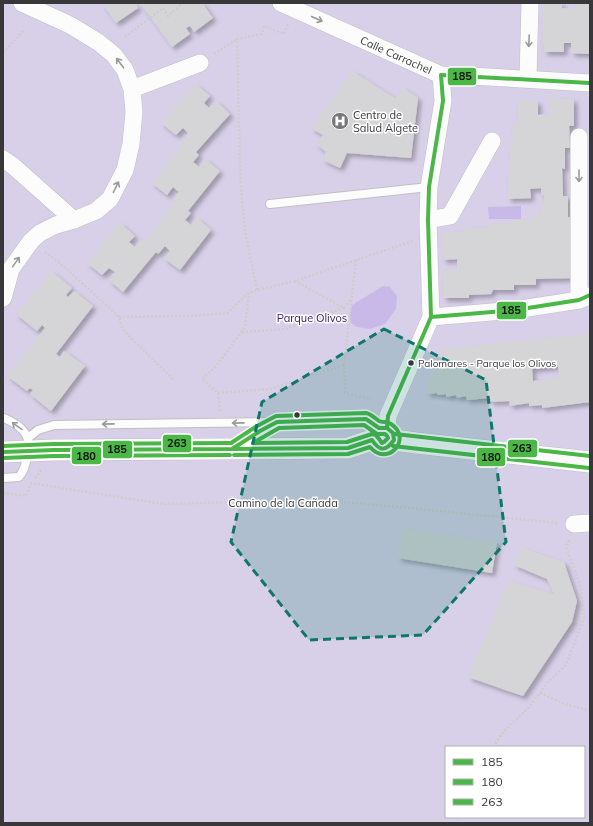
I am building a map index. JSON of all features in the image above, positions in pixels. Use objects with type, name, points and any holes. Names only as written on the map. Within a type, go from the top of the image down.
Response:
[{"type":"street","points":[[3,298],[11,269],[30,240],[56,225],[74,220],[96,211],[110,198],[124,170],[131,144],[133,115],[132,89],[125,70],[114,55],[98,42],[70,25],[22,3]]},
{"type":"street","points":[[528,79],[530,3]]},
{"type":"street","name":"Calle Carrachel","points":[[287,6],[441,75],[590,83]]},
{"type":"street","points":[[132,89],[200,62]]},
{"type":"street","points":[[383,434],[388,416],[431,316],[428,220],[429,187],[443,101],[441,75]]},
{"type":"street","points":[[431,316],[515,310],[585,298],[579,137]]},
{"type":"street","points":[[428,220],[450,216],[492,141]]},
{"type":"street","points":[[3,159],[12,165],[74,220]]},
{"type":"street","points":[[232,449],[277,422],[366,419],[383,434],[416,443],[590,462]]},
{"type":"street","points":[[3,452],[28,445],[232,449],[348,448],[383,434]]},
{"type":"lane","points":[[270,204],[429,187]]},
{"type":"lane","points":[[3,418],[9,419],[23,430],[28,445],[26,466],[23,473],[19,477],[3,478]]},
{"type":"lane","points":[[28,445],[38,430],[54,425],[277,422]]},
{"type":"path","points":[[125,37],[163,8],[168,16],[183,3]]},
{"type":"path","points":[[200,62],[237,39],[262,34],[264,26],[284,34],[287,6]]},
{"type":"path","points":[[3,53],[25,28]]},
{"type":"path","points":[[237,39],[242,203],[246,236],[257,290]]},
{"type":"path","points":[[119,317],[189,316],[228,313],[236,304],[257,290],[295,281],[414,240]]},
{"type":"path","points":[[356,260],[344,365],[345,393],[371,399]]},
{"type":"path","points":[[61,264],[119,317],[122,327],[128,335],[173,379]]},
{"type":"path","points":[[295,281],[344,308]]},
{"type":"path","points":[[221,423],[218,393],[202,379],[216,366],[245,327],[249,294]]},
{"type":"path","points":[[242,332],[285,329],[344,308],[352,297]]},
{"type":"path","points":[[218,393],[271,389],[344,365]]},
{"type":"path","name":"Camino de la Cañada","points":[[19,477],[31,484],[163,504],[317,500],[582,524]]},
{"type":"path","points":[[494,746],[503,732],[529,706],[547,683],[566,665],[584,618],[581,587],[566,547],[582,524]]},
{"type":"path","points":[[540,693],[565,704],[590,711]]},
{"type":"highlighted area","points":[[384,329],[486,380],[506,542],[423,635],[309,640],[231,542],[262,402]]},
{"type":"green space","name":"Parque Olivos","points":[[3,3],[590,3],[590,823],[3,823]]},
{"type":"shaded area","points":[[521,206],[521,219],[489,219],[488,207]]},
{"type":"shaded area","points":[[383,286],[390,287],[397,296],[396,309],[385,324],[370,329],[357,327],[351,323],[350,315],[352,305]]},
{"type":"building","points":[[102,3],[135,3],[138,8],[116,23]]},
{"type":"building","points":[[140,3],[202,3],[213,18],[194,32],[190,26],[186,28],[190,34],[172,47]]},
{"type":"building","points":[[547,3],[562,3],[562,8],[576,9],[576,3],[589,3],[590,54],[571,53],[571,43],[564,43],[564,52],[544,52],[544,45],[542,45],[543,5],[547,5]]},
{"type":"building","points":[[352,71],[396,99],[402,87],[418,98],[411,158],[347,153],[340,168],[323,160],[326,152],[316,144],[323,135],[311,128]]},
{"type":"building","points":[[196,84],[210,96],[204,103],[209,108],[216,101],[230,114],[196,152],[199,155],[193,162],[199,167],[205,159],[220,171],[188,211],[191,213],[185,220],[191,225],[197,218],[211,230],[180,270],[164,258],[170,251],[165,246],[158,254],[156,252],[123,292],[109,280],[115,272],[109,268],[102,275],[87,263],[120,223],[135,236],[129,242],[135,247],[141,240],[144,242],[176,201],[173,199],[179,192],[173,187],[167,195],[152,183],[184,143],[182,141],[188,133],[183,128],[176,135],[161,123]]},
{"type":"building","points":[[550,99],[574,99],[574,126],[569,126],[570,148],[565,148],[565,169],[562,168],[563,196],[568,196],[568,217],[573,217],[573,278],[536,279],[536,285],[514,285],[514,290],[493,290],[491,294],[469,295],[469,298],[443,298],[443,270],[457,270],[457,259],[443,260],[442,232],[464,232],[464,228],[487,228],[487,224],[509,223],[509,220],[532,220],[532,214],[541,213],[541,204],[544,204],[544,195],[541,195],[541,188],[530,189],[531,198],[508,199],[507,171],[510,171],[509,148],[513,148],[512,123],[518,124],[518,102],[538,101],[538,115],[550,114]]},
{"type":"building","points":[[51,271],[72,288],[66,295],[68,297],[74,291],[93,306],[56,354],[60,357],[64,351],[85,366],[51,411],[30,394],[33,390],[30,388],[27,391],[7,376],[45,328],[42,325],[37,331],[16,314]]},
{"type":"building","points":[[590,333],[590,402],[542,408],[542,405],[529,406],[529,403],[510,406],[509,401],[491,402],[490,398],[467,400],[466,396],[457,398],[456,395],[446,397],[446,394],[427,394],[427,384],[429,384],[428,379],[432,373],[436,373],[435,367],[441,362],[440,356],[444,349]],"holes":[[[558,366],[559,378],[533,381],[532,369]]]},
{"type":"building","points":[[403,528],[497,542],[492,573],[398,558]]},
{"type":"building","points":[[522,548],[564,562],[577,601],[572,622],[523,696],[468,677],[508,581],[554,594],[547,579],[514,565]]},
{"type":"transit line","name":"185","points":[[387,428],[388,416],[431,317],[428,220],[429,187],[443,101],[441,75],[590,83]]},
{"type":"transit line","name":"185","points":[[431,317],[515,310],[579,300],[590,295]]},
{"type":"transit line","name":"180","points":[[231,443],[257,426],[276,416],[366,413],[379,421],[391,424],[400,436],[396,449],[390,453],[384,454],[377,453],[370,447],[348,454],[234,455]]},
{"type":"transit line","name":"185","points":[[366,419],[379,428],[387,428],[393,433],[394,440],[386,448],[383,449],[378,447],[372,440],[348,448],[232,449],[277,422],[366,419]]},
{"type":"transit line","name":"263","points":[[364,425],[377,434],[385,434],[388,438],[382,443],[376,435],[372,434],[347,442],[253,443],[279,428],[364,425]]},
{"type":"transit line","name":"263","points":[[395,434],[590,456]]},
{"type":"transit line","name":"263","points":[[3,446],[54,444],[231,443]]},
{"type":"transit line","name":"180","points":[[393,446],[589,468]]},
{"type":"transit line","name":"185","points":[[3,452],[54,450],[232,449]]},
{"type":"transit line","name":"180","points":[[3,458],[54,456],[230,455]]},
{"type":"place","name":"Centro de Salud Algete","points":[[340,121]]},
{"type":"place","name":"Palomares - Parque los Olivos","points":[[411,363]]}]
